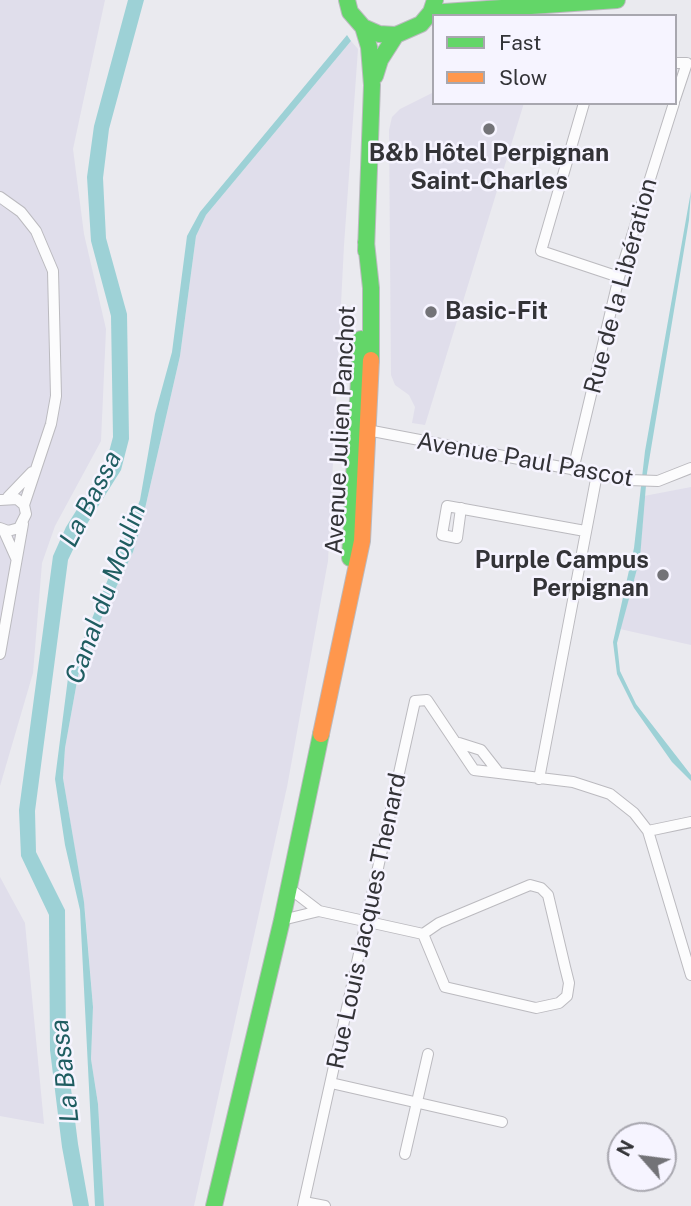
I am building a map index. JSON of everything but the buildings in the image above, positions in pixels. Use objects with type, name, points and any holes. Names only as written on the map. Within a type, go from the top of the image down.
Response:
[{"type":"main road","name":"Avenue Julien Panchot","points":[[214,1206],[267,974],[282,920],[344,619],[363,429],[372,85],[369,47],[363,27],[350,12],[347,0]]},
{"type":"main road","points":[[363,27],[379,34],[396,35],[430,19],[435,0]]},
{"type":"main road","points":[[440,14],[617,0]]},
{"type":"main road","name":"Avenue Julien Panchot","points":[[372,85],[380,60],[396,35]]},
{"type":"main road","name":"Avenue Julien Panchot","points":[[267,974],[280,895],[302,824]]},
{"type":"street","name":"Rue de la Libération","points":[[677,88],[681,63]]},
{"type":"street","points":[[583,105],[541,251],[619,277]]},
{"type":"street","name":"Rue de la Libération","points":[[573,470],[619,277],[674,105]]},
{"type":"street","points":[[0,197],[21,212],[36,231],[53,271],[56,396],[48,434],[32,472],[24,505],[26,514],[0,654]]},
{"type":"street","name":"Avenue Paul Pascot","points":[[363,429],[629,480],[658,481],[691,468]]},
{"type":"street","points":[[4,499],[32,472]]},
{"type":"street","points":[[539,779],[597,474]]},
{"type":"street","points":[[4,499],[17,499],[24,505]]},
{"type":"street","points":[[461,508],[585,531]]},
{"type":"street","points":[[1,528],[14,530],[23,524]]},
{"type":"street","points":[[1,528],[17,565]]},
{"type":"street","name":"Rue Louis Jacques Thenard","points":[[303,1204],[415,701],[427,701],[474,770],[573,782],[610,794],[634,813],[648,831]]},
{"type":"street","name":"Rue Louis Jacques Thenard","points":[[458,743],[481,750],[499,773]]},
{"type":"street","points":[[691,822],[648,831],[691,975]]},
{"type":"street","points":[[282,920],[319,911],[424,934],[439,923],[530,886],[541,888],[548,895],[563,955],[569,983],[567,996],[559,1003],[536,1008],[445,987],[424,934]]},
{"type":"street","points":[[289,888],[319,911]]},
{"type":"street","points":[[405,1154],[428,1054]]},
{"type":"street","points":[[331,1083],[502,1122]]},
{"type":"street","points":[[303,1204],[325,1206]]},
{"type":"shaded area","points":[[0,0],[105,0],[73,149],[84,234],[106,329],[101,441],[55,526],[42,563],[33,673],[0,786]]},
{"type":"shaded area","points":[[351,41],[358,49],[344,245],[328,561],[287,787],[194,1206],[104,1206],[98,1104],[91,1059],[93,1007],[85,911],[63,778],[65,748],[78,676],[84,655],[133,552],[141,526],[180,356],[196,236],[206,215]]},
{"type":"shaded area","points":[[432,93],[432,105],[523,105],[425,425],[412,423],[415,407],[409,395],[395,385],[391,375],[389,130],[392,117],[400,109]]},
{"type":"shaded area","name":"Purple Campus Perpignan","points":[[691,487],[691,645],[620,629],[640,558],[644,496]]},
{"type":"shaded area","points":[[0,877],[25,923],[44,1124],[0,1116]]},
{"type":"water","name":"La Bassa","points":[[128,0],[144,0],[109,129],[103,178],[106,238],[127,314],[129,439],[121,470],[80,535],[68,560],[35,811],[36,852],[65,910],[66,1049],[89,1206],[73,1206],[62,1147],[50,1050],[49,915],[21,856],[19,810],[53,556],[66,527],[106,463],[113,437],[111,316],[91,241],[87,177],[94,126]]},
{"type":"water","name":"Canal du Moulin","points":[[347,35],[351,41],[206,215],[196,236],[180,356],[141,526],[133,552],[84,655],[78,676],[65,748],[63,778],[84,902],[93,1007],[91,1059],[98,1104],[104,1206],[95,1206],[80,910],[65,845],[55,779],[68,678],[140,500],[155,414],[172,352],[187,236],[200,212]]},
{"type":"water","points":[[691,191],[689,220],[647,473],[640,558],[617,643],[620,671],[636,704],[691,775],[691,781],[672,762],[634,708],[617,674],[613,642],[634,548],[645,451]]},
{"type":"traffic: fast","points":[[347,0],[350,12],[363,27],[379,34],[396,35],[421,24],[431,12],[435,0]]},
{"type":"traffic: fast","points":[[440,14],[617,0]]},
{"type":"traffic: fast","points":[[363,27],[369,47],[372,85],[366,251]]},
{"type":"traffic: fast","points":[[375,76],[380,60],[396,35]]},
{"type":"traffic: fast","points":[[366,242],[371,288],[371,360]]},
{"type":"traffic: fast","points":[[350,558],[361,339]]},
{"type":"traffic: fast","points":[[214,1206],[282,920],[321,734]]},
{"type":"traffic: slow","points":[[321,734],[362,541],[371,360]]},
{"type":"place","name":"B&b Hôtel Perpignan Saint-Charles","points":[[489,129]]},
{"type":"place","name":"Basic-Fit","points":[[431,312]]},
{"type":"place","name":"Purple Campus Perpignan","points":[[663,575]]}]
